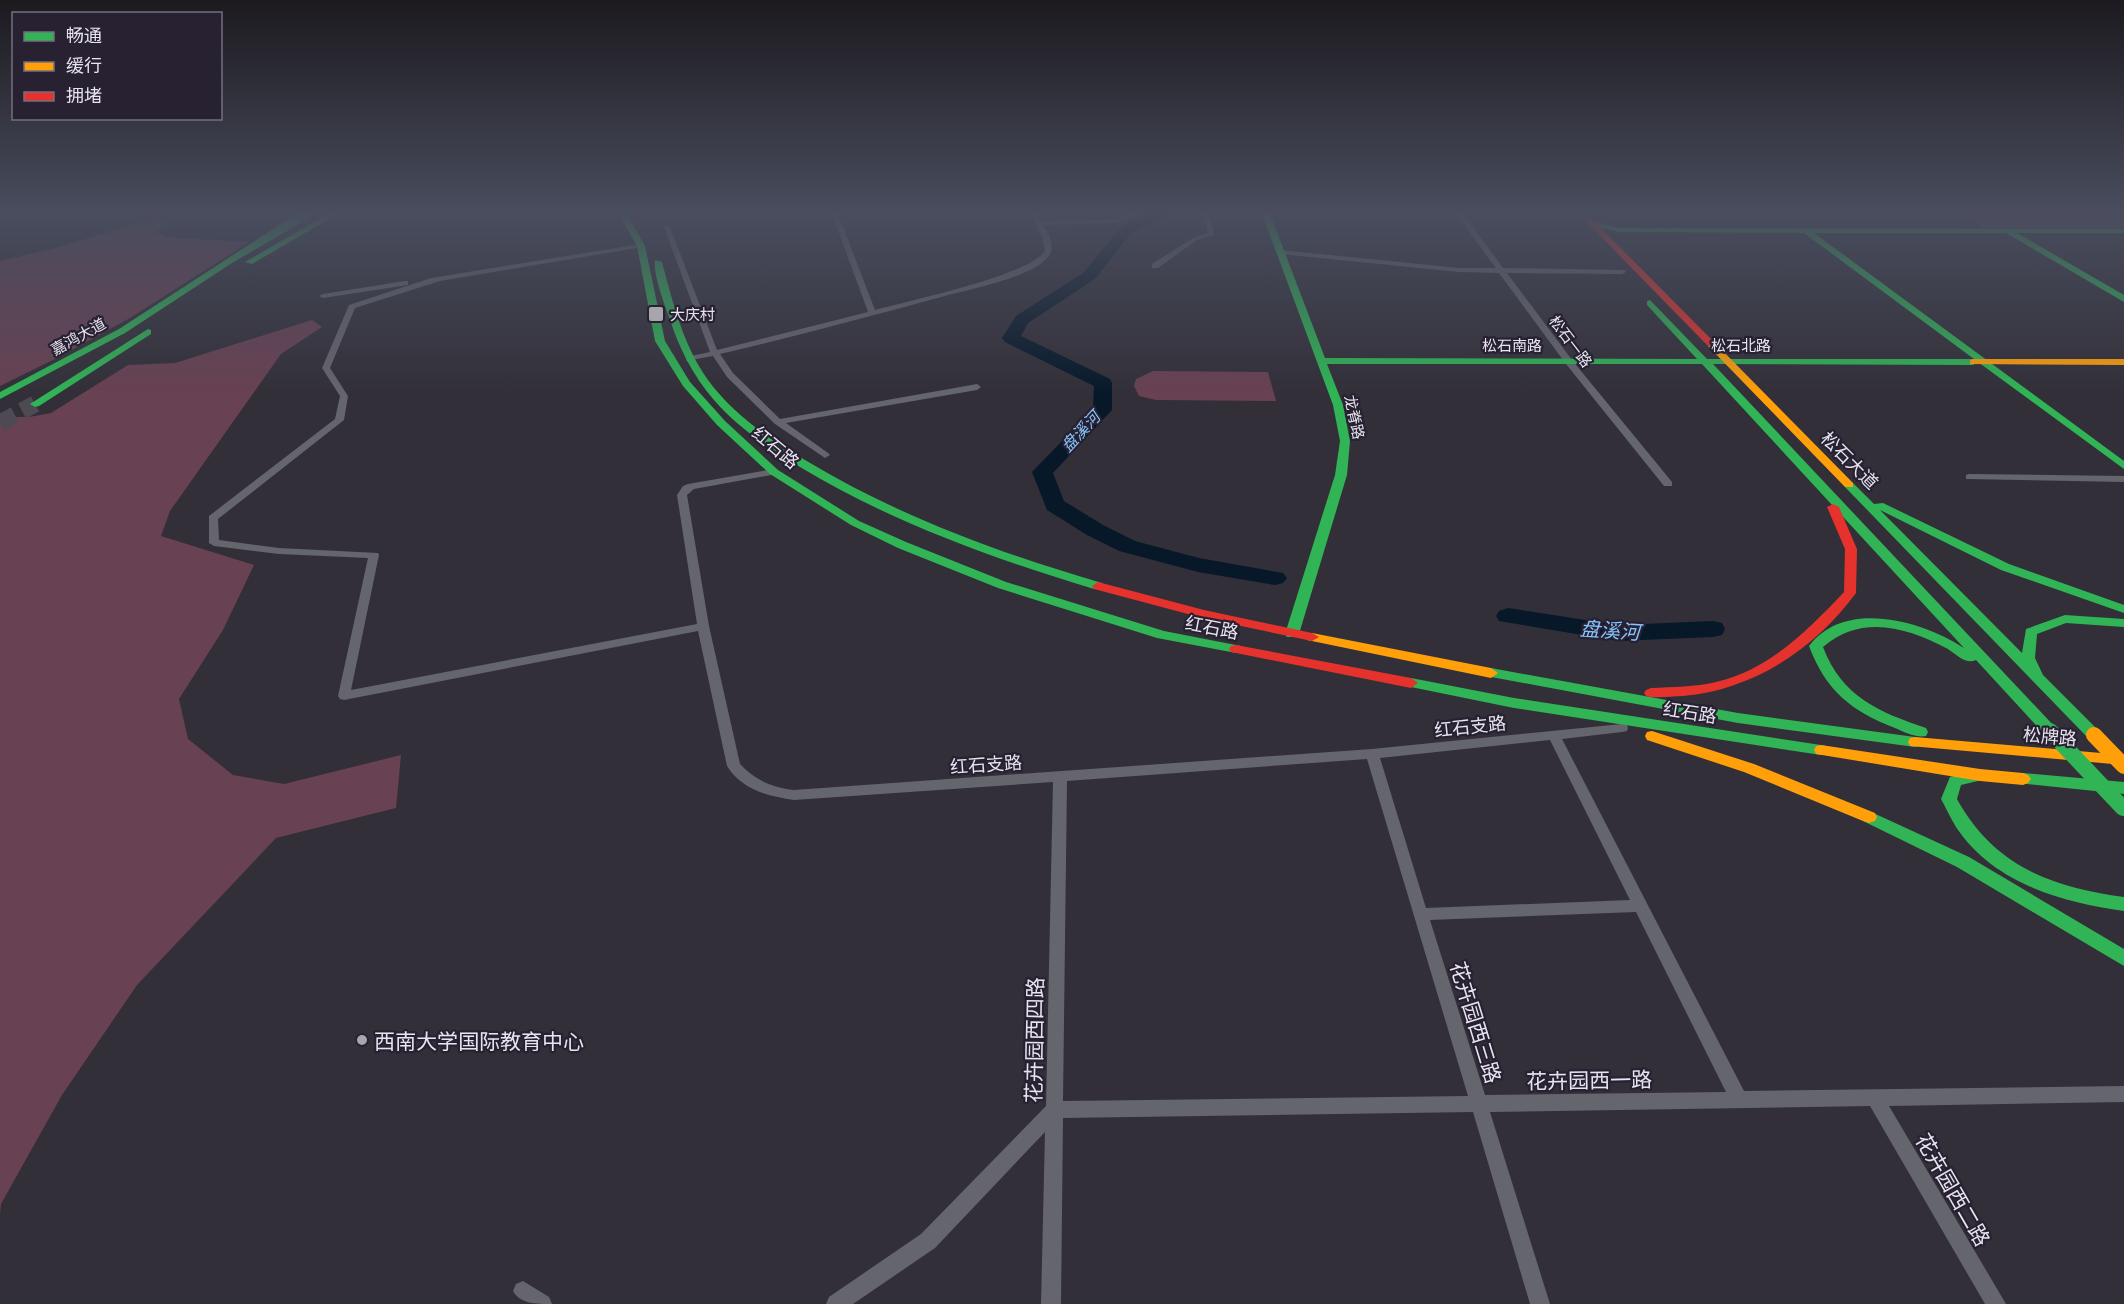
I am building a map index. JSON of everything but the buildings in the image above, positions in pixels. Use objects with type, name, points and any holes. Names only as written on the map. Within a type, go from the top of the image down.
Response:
[{"type":"main road","name":"嘉鸿大道","points":[[0,396],[123,331],[213,272]]},
{"type":"main road","name":"嘉鸿大道","points":[[220,284],[236,272]]},
{"type":"main road","name":"红石路","points":[[645,272],[660,341],[672,364],[686,384],[721,423],[774,472],[855,523],[902,545],[1002,585],[1162,635],[1514,703],[1980,775]]},
{"type":"main road","name":"红石路","points":[[660,272],[678,336],[689,359],[702,379],[737,418],[806,465],[915,523],[967,544],[1083,584],[1292,634],[1785,726],[1974,748]]},
{"type":"main road","name":"龙脊路","points":[[1288,272],[1322,361],[1342,423],[1345,457],[1292,634]]},
{"type":"main road","points":[[1622,272],[1703,362],[2123,809]]},
{"type":"main road","name":"松石大道","points":[[1639,272],[2124,766]]},
{"type":"main road","points":[[1862,272],[2124,466]]},
{"type":"main road","points":[[2077,272],[2124,299]]},
{"type":"main road","name":"嘉鸿大道","points":[[35,404],[159,325]]},
{"type":"main road","name":"松石北路","points":[[1703,362],[1725,359],[1979,358],[2124,354]]},
{"type":"main road","name":"松石北路","points":[[1979,358],[2124,362]]},
{"type":"main road","name":"松石南路","points":[[1322,361],[1703,362]]},
{"type":"main road","points":[[1511,676],[1647,693],[1689,691],[1728,683],[1758,672],[1826,620],[1850,593],[1851,549],[1827,492]]},
{"type":"main road","points":[[1856,492],[1910,522],[2005,567],[2124,609]]},
{"type":"main road","points":[[2043,682],[2028,658],[2031,632],[2065,619],[2124,623]]},
{"type":"main road","points":[[1974,748],[1894,724],[1870,712],[1829,680],[1818,663],[1816,646],[1821,637],[1835,629],[1855,624],[1915,629],[1948,644],[2000,678]]},
{"type":"main road","points":[[1514,703],[1622,728],[1754,769],[1908,834],[1994,880],[2124,958]]},
{"type":"main road","name":"松牌路","points":[[1974,748],[2124,760]]},
{"type":"main road","points":[[2124,788],[1980,775],[1955,781],[1949,799],[1959,821],[1981,847],[2011,869],[2045,887],[2080,899],[2124,904]]},
{"type":"street","points":[[323,296],[482,272]]},
{"type":"street","points":[[684,272],[714,352],[730,375],[778,422],[825,455]]},
{"type":"street","points":[[857,272],[873,314]]},
{"type":"street","points":[[689,359],[873,314],[1019,272]]},
{"type":"street","points":[[1502,272],[1622,272]]},
{"type":"street","name":"松石一路","points":[[1502,272],[1569,362],[1668,484]]},
{"type":"street","points":[[438,279],[352,307],[326,368],[344,396],[339,420],[213,518],[214,543],[279,551],[374,555],[344,696],[703,626]]},
{"type":"street","points":[[778,422],[977,387]]},
{"type":"street","name":"红石支路","points":[[774,472],[692,486],[683,491],[703,626],[734,766],[748,782],[769,792],[794,795],[1060,778],[1372,754],[1622,728]]},
{"type":"street","points":[[1969,477],[2124,479]]},
{"type":"street","points":[[1554,735],[1739,1099]]},
{"type":"street","name":"花卉园西三路","points":[[1372,754],[1540,1304]]},
{"type":"street","name":"花卉园西四路","points":[[1051,1304],[1060,778]]},
{"type":"street","points":[[1420,914],[1641,906]]},
{"type":"street","name":"花卉园西一路","points":[[1054,1110],[2124,1094]]},
{"type":"street","name":"花卉园西二路","points":[[1874,1097],[1996,1304]]},
{"type":"street","points":[[836,1304],[928,1241],[1054,1110]]},
{"type":"street","points":[[523,1291],[542,1304]]},
{"type":"shaded area","points":[[0,272],[202,272],[130,318],[0,386]]},
{"type":"shaded area","points":[[312,320],[322,327],[281,354],[170,511],[161,536],[254,565],[223,630],[179,699],[188,739],[233,775],[284,784],[401,755],[396,808],[276,838],[137,985],[62,1095],[1,1204],[0,1214],[0,417],[29,417],[51,413],[128,365],[175,363]]},
{"type":"shaded area","points":[[1153,371],[1268,372],[1276,401],[1156,400],[1139,396],[1134,386],[1136,379]]},
{"type":"waterway","name":"盘溪河","points":[[1092,272],[1022,320],[1011,338],[1103,383],[1102,410],[1042,472],[1055,505],[1095,530],[1127,546],[1198,565],[1275,578]]},
{"type":"waterway","name":"盘溪河","points":[[1508,616],[1618,633],[1713,629]]},
{"type":"tunnel","points":[[0,423],[35,404]]},
{"type":"traffic: fast","points":[[0,396],[122,331],[212,272]]},
{"type":"traffic: fast","points":[[646,272],[660,341],[686,384],[721,423],[774,472],[855,523],[902,545],[1002,585],[1162,635],[1236,649]]},
{"type":"traffic: fast","points":[[660,272],[676,326],[697,370],[706,384],[731,412],[760,436],[824,476],[923,525],[992,552],[1098,586]]},
{"type":"traffic: fast","points":[[1288,272],[1338,405],[1345,441],[1341,475],[1292,634]]},
{"type":"traffic: fast","points":[[1862,272],[2124,466]]},
{"type":"traffic: fast","points":[[2078,272],[2124,299]]},
{"type":"traffic: fast","points":[[1650,303],[2050,731]]},
{"type":"traffic: fast","points":[[35,404],[148,332]]},
{"type":"traffic: fast","points":[[1322,361],[1973,362]]},
{"type":"traffic: fast","points":[[1849,485],[2094,735]]},
{"type":"traffic: fast","points":[[1879,505],[2005,567],[2124,609]]},
{"type":"traffic: fast","points":[[2037,673],[2028,658],[2031,632],[2065,619],[2124,623]]},
{"type":"traffic: fast","points":[[1921,732],[1871,711],[1843,692],[1823,664],[1816,646],[1832,632],[1851,625],[1871,622],[1893,624],[1914,630],[1954,647],[1971,658]]},
{"type":"traffic: fast","points":[[1491,673],[1738,718],[1915,742]]},
{"type":"traffic: fast","points":[[1411,683],[1514,703],[1821,750]]},
{"type":"traffic: fast","points":[[2050,731],[2123,808]]},
{"type":"traffic: fast","points":[[1977,776],[1955,781],[1949,799],[1962,823],[1979,844],[1999,861],[2045,886],[2070,894],[2124,904]]},
{"type":"traffic: fast","points":[[2023,779],[2124,788]]},
{"type":"traffic: fast","points":[[1869,817],[1963,862],[2124,958]]},
{"type":"traffic: slow","points":[[1711,344],[1849,485]]},
{"type":"traffic: slow","points":[[1973,362],[2124,362]]},
{"type":"traffic: slow","points":[[1312,637],[1491,673]]},
{"type":"traffic: slow","points":[[2094,735],[2124,766]]},
{"type":"traffic: slow","points":[[1652,736],[1749,768],[1869,817]]},
{"type":"traffic: slow","points":[[1915,742],[2124,760]]},
{"type":"traffic: slow","points":[[1821,750],[1980,775],[2023,779]]},
{"type":"traffic: jam","points":[[1640,272],[1711,344]]},
{"type":"traffic: jam","points":[[1651,693],[1711,688],[1739,680],[1775,661],[1807,636],[1836,608],[1850,593],[1851,549],[1833,507]]},
{"type":"traffic: jam","points":[[1098,586],[1203,614],[1312,637]]},
{"type":"traffic: jam","points":[[1236,649],[1411,683]]},
{"type":"place","name":"大庆村","points":[[656,314]]},
{"type":"place","name":"西南大学国际教育中心","points":[[362,1040]]}]
